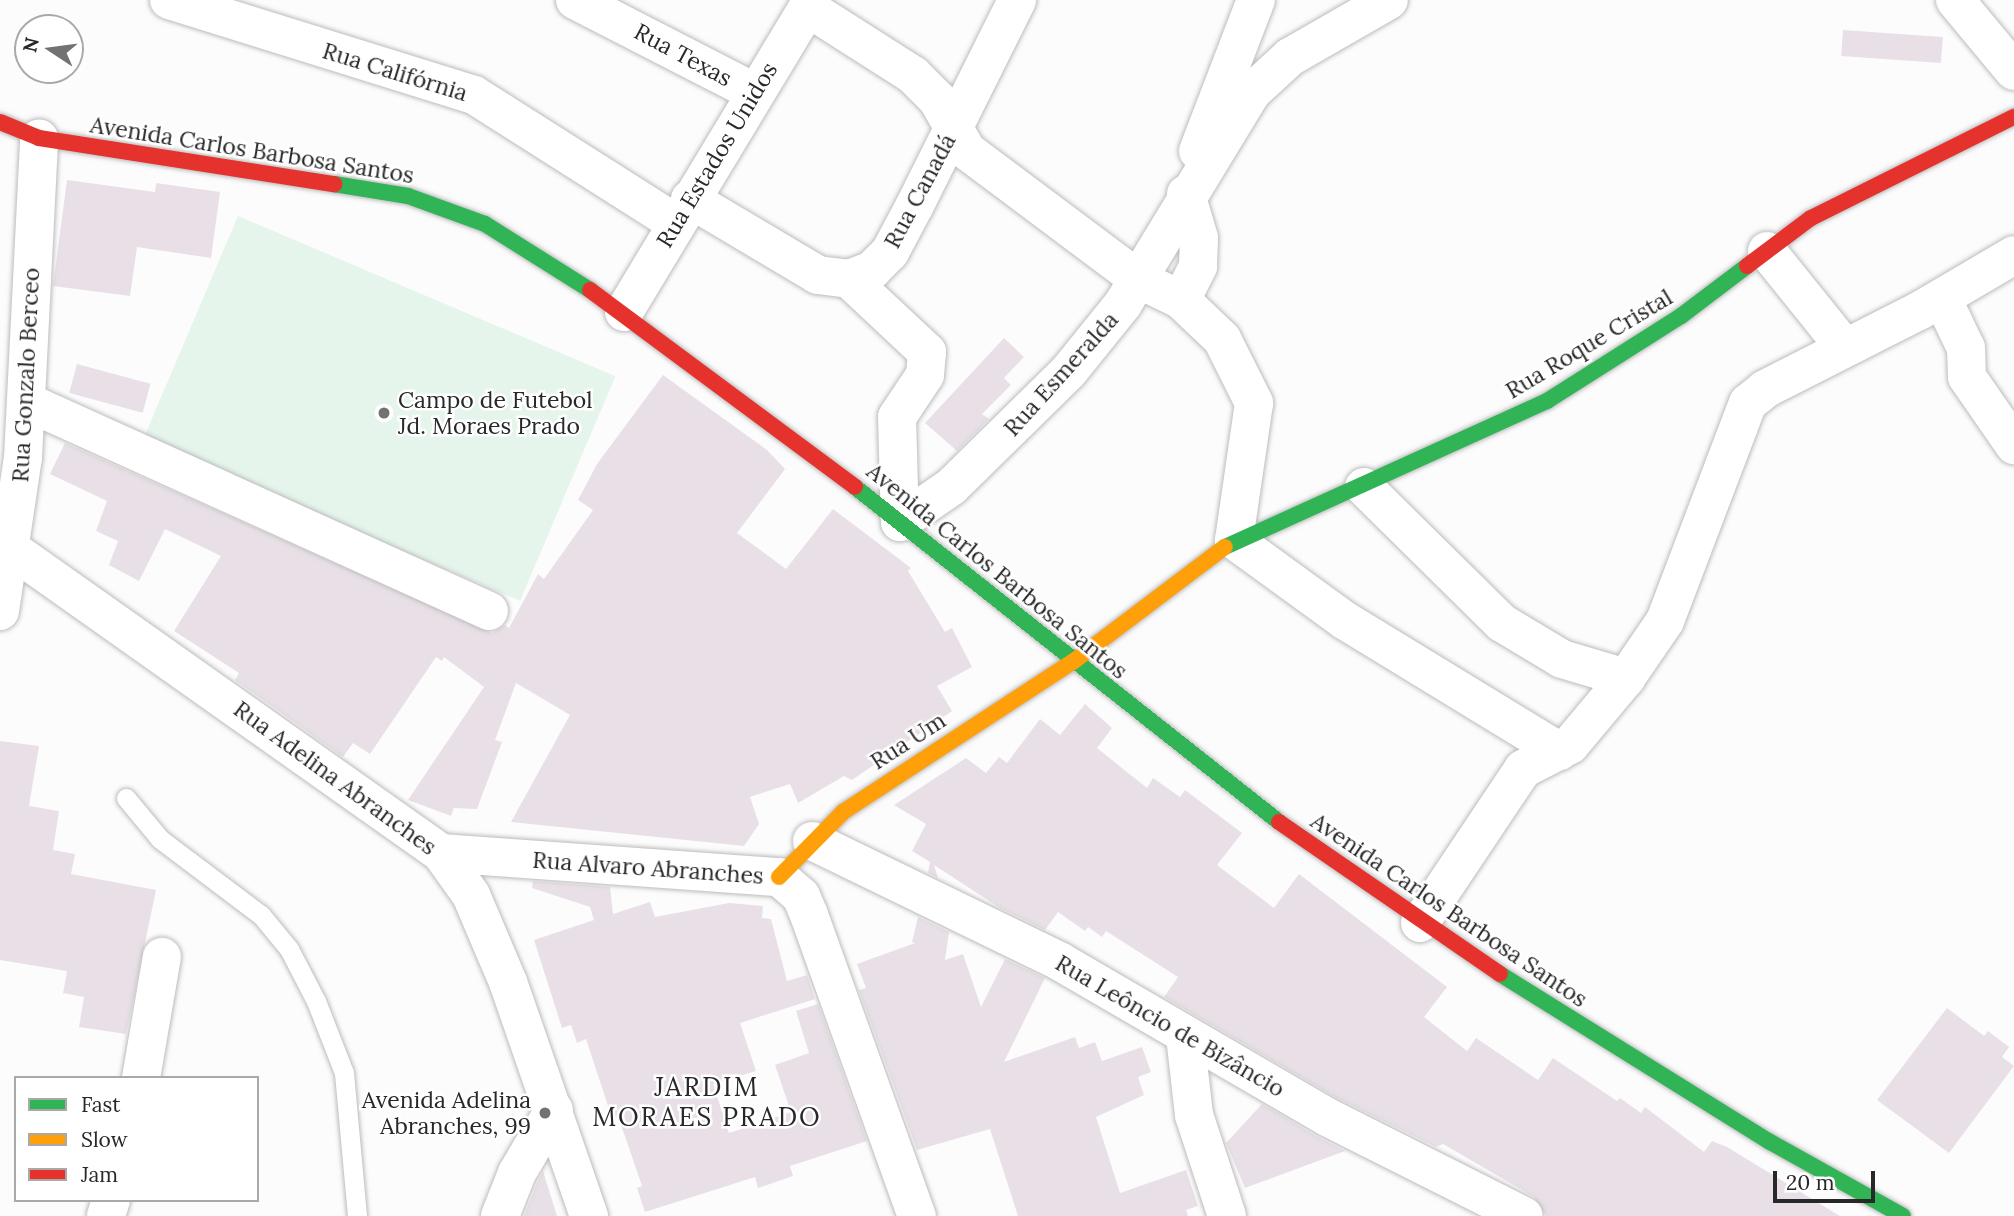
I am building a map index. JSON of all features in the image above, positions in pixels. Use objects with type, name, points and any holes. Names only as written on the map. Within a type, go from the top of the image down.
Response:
[{"type":"main road","name":"Rua Roque Cristal","points":[[1074,661],[1234,540],[1364,487],[1547,401],[1681,316],[1811,218],[2014,117]]},
{"type":"main road","name":"Avenida Carlos Barbosa Santos","points":[[0,122],[39,138],[408,196],[485,225],[624,312],[900,522],[1320,854],[1420,923],[1770,1142],[1903,1216]]},
{"type":"main road","name":"Rua Um","points":[[779,877],[843,812],[1074,661]]},
{"type":"street","name":"Rua Califórnia","points":[[169,0],[474,94],[683,211]]},
{"type":"street","name":"Rua Texas","points":[[575,0],[754,92]]},
{"type":"street","name":"Rua Canadá","points":[[849,279],[872,270],[890,252],[1017,0]]},
{"type":"street","name":"Rua Esmeralda","points":[[1186,194],[1213,104],[1256,0]]},
{"type":"street","name":"Rua Esmeralda","points":[[900,522],[951,487],[1024,420],[1100,333],[1138,279],[1186,194],[1252,92],[1290,57],[1390,0]]},
{"type":"street","points":[[1955,0],[2014,71]]},
{"type":"street","name":"Rua Estados Unidos","points":[[624,312],[754,92],[810,4]]},
{"type":"street","points":[[810,4],[914,75],[937,99],[952,130],[967,151],[1138,279],[1181,300],[1222,339],[1254,403],[1234,540],[1344,620],[1559,751]]},
{"type":"street","name":"Rua Gonzalo Berceo","points":[[0,611],[11,549],[27,402],[15,332],[39,138]]},
{"type":"street","points":[[1181,300],[1198,266],[1199,238],[1186,194]]},
{"type":"street","points":[[683,211],[818,275],[849,279],[927,352],[925,375],[897,416],[900,522]]},
{"type":"street","points":[[1767,251],[1845,348]]},
{"type":"street","points":[[1420,923],[1523,769],[1570,745],[1626,678],[1665,621],[1748,403],[1765,389],[1942,298],[2014,256]]},
{"type":"street","points":[[1942,298],[1966,348],[1967,377],[2014,445]]},
{"type":"street","points":[[27,402],[489,611]]},
{"type":"street","points":[[1364,487],[1502,623],[1562,659],[1626,678]]},
{"type":"street","name":"Rua Adelina Abranches","points":[[11,549],[441,853],[471,895],[554,1110],[589,1216]]},
{"type":"street","name":"Rua Leôncio de Bizâncio","points":[[812,841],[1059,961],[1327,1117],[1524,1216]]},
{"type":"street","name":"Rua Alvaro Abranches","points":[[441,853],[779,877],[801,896],[809,915],[917,1216]]},
{"type":"street","points":[[141,1076],[162,957]]},
{"type":"street","points":[[1185,1036],[1194,1115],[1227,1216]]},
{"type":"street","points":[[500,1216],[517,1173],[554,1110]]},
{"type":"lane","points":[[126,798],[160,839],[261,915],[289,949],[316,1001],[344,1073],[357,1216]]},
{"type":"shaded area","name":"Campo de Futebol Jd. Moraes Prado","points":[[238,216],[615,376],[520,601],[143,441]]},
{"type":"building","points":[[1843,30],[1943,37],[1941,63],[1841,56]]},
{"type":"building","points":[[67,180],[155,192],[156,183],[220,192],[211,258],[137,247],[130,296],[53,286]]},
{"type":"building","points":[[1004,338],[1024,357],[1004,378],[1011,385],[982,414],[989,419],[957,451],[925,423]]},
{"type":"building","points":[[77,364],[150,384],[143,413],[69,393]]},
{"type":"building","points":[[663,375],[767,450],[785,469],[737,533],[786,569],[833,509],[911,568],[908,571],[945,632],[952,628],[972,667],[937,686],[952,711],[852,780],[844,776],[798,803],[790,784],[750,797],[759,824],[744,846],[511,822],[570,715],[516,683],[495,740],[502,742],[477,809],[454,808],[451,816],[408,800],[484,687],[444,657],[442,661],[436,657],[370,754],[353,743],[343,757],[235,680],[239,673],[174,631],[221,556],[165,529],[139,581],[109,565],[118,541],[96,531],[107,501],[50,474],[65,443],[492,633],[505,625],[509,628],[538,574],[544,579],[593,510],[578,500],[597,464]]},
{"type":"building","points":[[1085,704],[1112,728],[1097,748],[1147,788],[1153,778],[1180,797],[1185,790],[1242,833],[1217,865],[1274,908],[1299,874],[1447,987],[1424,1017],[1467,1051],[1476,1038],[1538,1080],[1553,1058],[1617,1101],[1620,1098],[1641,1113],[1645,1107],[1704,1152],[1712,1141],[1727,1147],[1840,1216],[1546,1216],[1534,1197],[1443,1144],[1436,1147],[1337,1098],[1164,997],[1178,977],[1106,931],[1102,937],[1088,927],[1085,931],[1058,912],[1045,930],[1000,908],[934,865],[938,878],[928,873],[930,862],[912,851],[926,824],[894,805],[966,758],[986,773],[999,757],[1007,763],[1040,719],[1060,735]]},
{"type":"building","points":[[0,741],[39,746],[29,806],[59,811],[53,850],[75,854],[71,874],[156,890],[126,1034],[79,1027],[84,997],[63,993],[67,971],[0,960]]},
{"type":"building","points":[[533,881],[610,887],[613,914],[650,902],[655,917],[729,903],[763,906],[762,918],[771,919],[787,981],[807,975],[815,999],[740,1023],[756,1071],[713,1084],[729,1133],[791,1112],[775,1065],[809,1053],[796,1011],[818,1004],[867,1141],[790,1166],[793,1176],[758,1188],[755,1177],[645,1212],[637,1188],[642,1186],[618,1116],[612,1118],[586,1039],[577,1043],[571,1025],[562,1028],[534,940],[594,920],[590,907],[532,888]]},
{"type":"building","points":[[918,917],[949,932],[945,960],[963,954],[981,1007],[1005,959],[1045,978],[1004,1062],[1075,1037],[1079,1048],[1095,1042],[1102,1061],[1142,1047],[1151,1072],[1138,1077],[1144,1095],[1096,1117],[1120,1193],[1186,1170],[1198,1206],[1186,1210],[1188,1216],[1018,1216],[990,1129],[917,1150],[859,990],[866,988],[857,964],[915,943],[912,942]]},
{"type":"building","points":[[1947,1008],[1984,1036],[1988,1031],[2009,1047],[2002,1057],[2014,1066],[1949,1153],[1877,1100]]},
{"type":"building","points":[[1262,1104],[1345,1151],[1245,1188],[1226,1143]]},
{"type":"building","points":[[543,1171],[557,1216],[524,1216],[537,1183]]},
{"type":"traffic: fast","points":[[334,184],[408,196],[485,224],[590,290]]},
{"type":"traffic: fast","points":[[1225,547],[1547,401],[1681,316],[1747,266]]},
{"type":"traffic: fast","points":[[855,487],[1279,822]]},
{"type":"traffic: fast","points":[[1500,974],[1770,1142],[1903,1216]]},
{"type":"traffic: slow","points":[[779,877],[843,812],[1074,661],[1225,547]]},
{"type":"traffic: jam","points":[[1747,266],[1811,218],[2014,117]]},
{"type":"traffic: jam","points":[[0,122],[39,138],[334,184]]},
{"type":"traffic: jam","points":[[590,290],[855,487]]},
{"type":"traffic: jam","points":[[1279,822],[1500,974]]},
{"type":"place","name":"Campo de Futebol Jd. Moraes Prado","points":[[384,413]]},
{"type":"place","name":"Avenida Adelina Abranches, 99","points":[[545,1113]]},
{"type":"district","name":"JARDIM MORAES PRADO","points":[[707,1102]]}]
